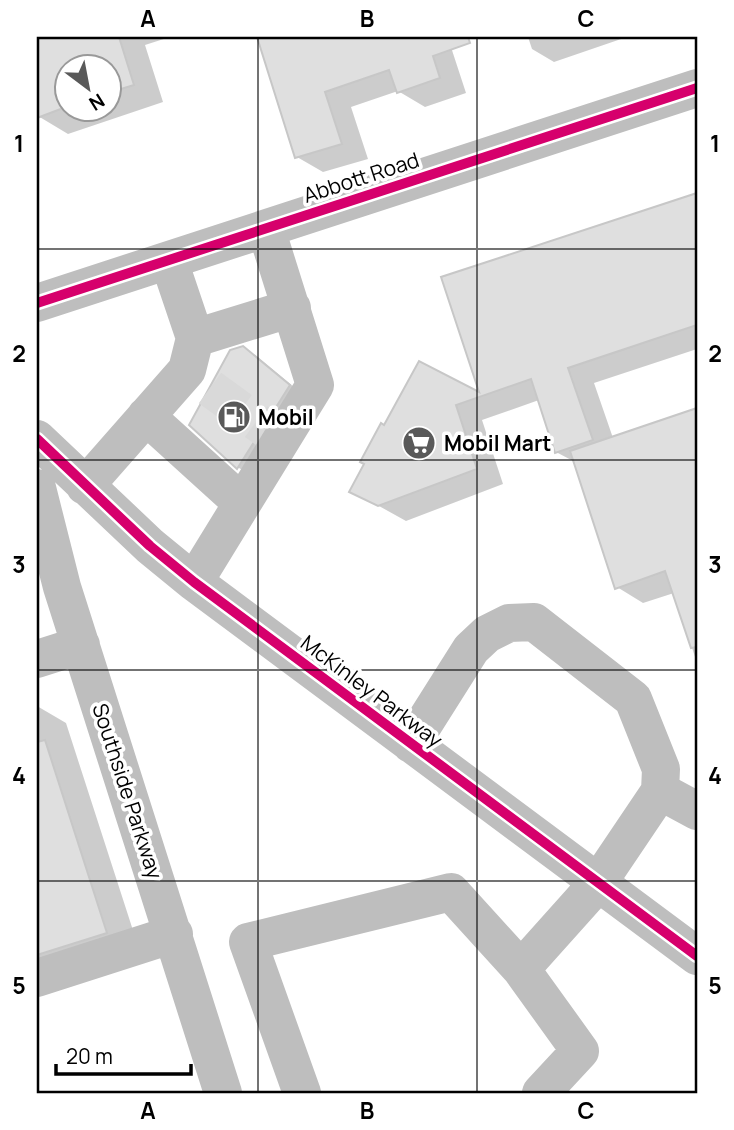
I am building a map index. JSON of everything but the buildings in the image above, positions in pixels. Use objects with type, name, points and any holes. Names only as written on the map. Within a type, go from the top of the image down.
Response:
[{"type":"street","name":"Abbott Road","points":[[37,303],[697,88]]},
{"type":"street","points":[[194,582],[242,503],[275,435],[315,385],[266,229]]},
{"type":"street","points":[[169,261],[197,365]]},
{"type":"street","points":[[85,486],[146,416],[197,365],[292,308]]},
{"type":"street","points":[[146,416],[242,503]]},
{"type":"street","name":"McKinley Parkway","points":[[37,439],[150,546],[194,582],[697,956]]},
{"type":"street","name":"Southside Parkway","points":[[39,504],[62,587],[223,1093]]},
{"type":"street","points":[[411,744],[471,649],[487,634],[509,623],[534,622],[633,699],[661,769],[660,791],[598,883],[521,969]]},
{"type":"street","points":[[37,659],[81,645]]},
{"type":"street","points":[[660,791],[697,811]]},
{"type":"street","points":[[302,1093],[248,942],[451,892],[521,969],[580,1051],[541,1093]]},
{"type":"street","points":[[37,978],[174,934]]},
{"type":"tunnel","points":[[210,388],[269,431]]},
{"type":"cycle path","points":[[37,303],[697,88]]},
{"type":"cycle path","points":[[37,439],[150,546],[194,582],[697,956]]},
{"type":"place","name":"Mobil","points":[[234,417]]},
{"type":"place","name":"Mobil Mart","points":[[419,443]]}]
